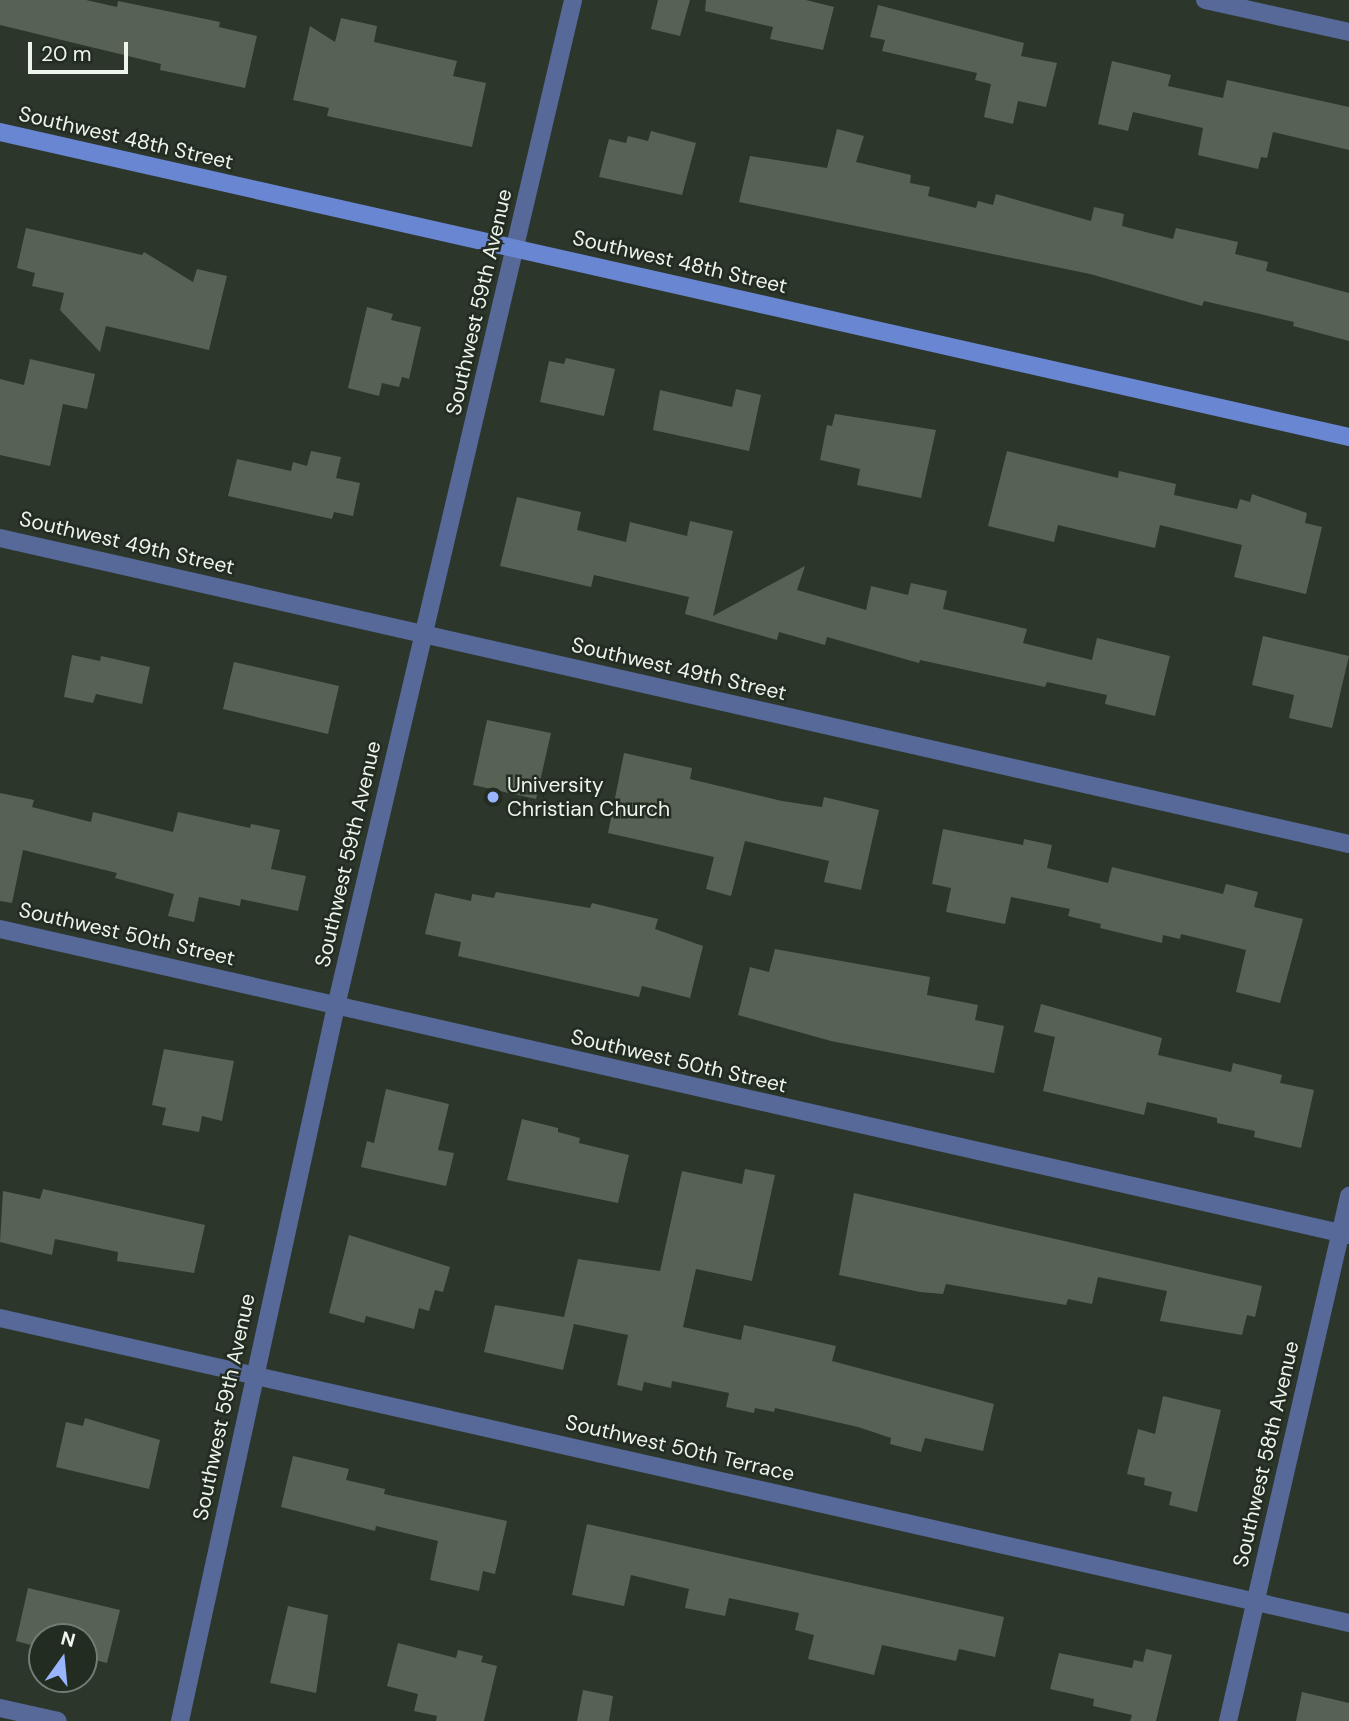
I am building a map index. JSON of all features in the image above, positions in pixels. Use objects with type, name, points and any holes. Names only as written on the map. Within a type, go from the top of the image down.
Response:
[{"type":"street","name":"Southwest 59th Avenue","points":[[180,1721],[336,1006],[573,0]]},
{"type":"street","points":[[1205,0],[1349,32]]},
{"type":"street","name":"Southwest 48th Street","points":[[0,132],[1349,437]]},
{"type":"street","name":"Southwest 49th Street","points":[[0,538],[1349,844]]},
{"type":"street","name":"Southwest 50th Street","points":[[0,929],[1345,1235]]},
{"type":"street","name":"Southwest 58th Avenue","points":[[1228,1721],[1345,1235],[1349,1196]]},
{"type":"street","name":"Southwest 50th Terrace","points":[[0,1318],[1349,1623]]},
{"type":"street","points":[[0,1708],[58,1721]]},
{"type":"building","points":[[0,0],[86,0],[117,7],[118,1],[220,22],[219,27],[257,36],[245,88],[160,70],[161,64],[0,25]]},
{"type":"building","points":[[658,0],[690,0],[680,36],[651,29]]},
{"type":"building","points":[[706,0],[806,0],[834,7],[823,50],[770,39],[773,27],[705,11]]},
{"type":"building","points":[[878,5],[1024,43],[1021,56],[1057,63],[1046,107],[1018,101],[1013,124],[984,117],[991,84],[975,80],[977,73],[882,51],[885,40],[870,37]]},
{"type":"building","points":[[341,18],[377,26],[374,42],[457,61],[453,76],[486,83],[472,147],[327,116],[329,108],[293,100],[310,26],[335,42]]},
{"type":"building","points":[[1112,61],[1171,75],[1168,86],[1223,98],[1227,80],[1349,107],[1349,150],[1273,132],[1267,158],[1261,157],[1258,169],[1198,155],[1203,128],[1133,112],[1128,131],[1098,124]]},
{"type":"building","points":[[837,129],[864,136],[856,162],[911,175],[910,183],[930,187],[928,196],[976,208],[978,201],[993,205],[996,194],[1091,221],[1094,207],[1124,214],[1122,226],[1173,239],[1176,228],[1238,242],[1235,254],[1268,262],[1266,271],[1349,293],[1349,341],[1293,326],[1294,322],[1204,301],[1202,306],[1090,274],[739,202],[750,156],[827,168]]},
{"type":"building","points":[[651,131],[696,143],[682,195],[599,177],[609,139],[626,143],[628,136],[648,141]]},
{"type":"building","points":[[26,228],[142,255],[144,252],[193,282],[197,269],[227,276],[209,350],[106,326],[100,352],[60,310],[64,293],[32,286],[35,273],[17,268]]},
{"type":"building","points":[[367,307],[393,314],[391,320],[421,327],[409,379],[402,377],[399,387],[382,383],[379,396],[348,388]]},
{"type":"building","points":[[566,358],[615,369],[604,416],[540,402],[549,361],[564,364]]},
{"type":"building","points":[[30,359],[95,374],[87,409],[63,404],[50,466],[0,455],[0,379],[24,385]]},
{"type":"building","points":[[736,389],[761,395],[749,451],[653,430],[660,390],[732,407]]},
{"type":"building","points":[[835,414],[936,430],[921,498],[857,485],[860,469],[820,460],[827,425],[832,426]]},
{"type":"building","points":[[311,451],[341,457],[336,478],[360,483],[353,516],[334,512],[332,519],[228,496],[237,459],[291,471],[293,462],[307,466]]},
{"type":"building","points":[[1007,451],[1118,478],[1119,471],[1176,484],[1174,495],[1237,509],[1240,499],[1250,502],[1252,494],[1307,513],[1305,523],[1322,527],[1306,594],[1234,577],[1242,545],[1160,525],[1155,548],[1058,525],[1054,542],[988,526]]},
{"type":"building","points":[[517,497],[581,512],[577,530],[626,542],[630,522],[687,536],[690,521],[733,531],[713,616],[805,566],[797,590],[866,610],[871,586],[908,595],[911,583],[947,591],[943,609],[1027,629],[1023,643],[1092,660],[1097,638],[1170,656],[1155,716],[1105,704],[1107,695],[1047,682],[1045,687],[920,660],[919,663],[827,637],[825,645],[779,632],[777,640],[685,614],[689,597],[594,575],[591,587],[500,566]]},
{"type":"building","points":[[1263,636],[1349,656],[1332,728],[1289,718],[1294,695],[1252,685]]},
{"type":"building","points":[[72,655],[100,661],[101,656],[150,667],[142,704],[96,694],[93,703],[64,697]]},
{"type":"building","points":[[234,662],[339,686],[328,734],[223,709]]},
{"type":"building","points":[[487,720],[551,733],[536,799],[473,785]]},
{"type":"building","points":[[624,753],[692,768],[690,779],[782,801],[822,807],[824,797],[879,810],[861,890],[824,882],[829,861],[745,841],[731,896],[706,889],[714,857],[608,833]]},
{"type":"building","points":[[0,793],[34,800],[32,807],[91,822],[93,812],[173,832],[178,812],[250,828],[251,824],[280,830],[271,869],[306,876],[298,911],[241,899],[240,906],[199,897],[194,922],[168,916],[174,894],[115,878],[117,873],[23,850],[12,903],[0,901]]},
{"type":"building","points":[[943,829],[1023,845],[1024,839],[1052,845],[1047,868],[1108,883],[1112,867],[1223,894],[1226,884],[1258,892],[1254,907],[1303,919],[1280,1003],[1236,992],[1246,950],[1181,934],[1180,939],[1163,935],[1162,943],[1100,928],[1101,924],[1068,916],[1070,909],[1011,897],[1005,924],[946,912],[951,888],[932,884]]},
{"type":"building","points":[[496,892],[590,908],[592,903],[658,919],[655,929],[703,946],[690,998],[642,986],[639,997],[458,956],[461,942],[425,934],[435,893],[471,901],[472,894],[494,898]]},
{"type":"building","points":[[775,949],[930,977],[927,995],[978,1005],[975,1020],[1004,1026],[994,1073],[831,1041],[738,1015],[750,967],[769,972]]},
{"type":"building","points":[[1041,1004],[1162,1038],[1158,1055],[1231,1072],[1233,1063],[1282,1075],[1280,1083],[1314,1090],[1301,1148],[1254,1137],[1255,1131],[1217,1123],[1217,1118],[1147,1102],[1144,1115],[1043,1091],[1055,1037],[1034,1032]]},
{"type":"building","points":[[164,1049],[234,1061],[222,1121],[202,1116],[199,1132],[162,1125],[166,1108],[152,1105]]},
{"type":"building","points":[[386,1089],[449,1104],[438,1150],[454,1153],[446,1186],[361,1167],[367,1141],[374,1143]]},
{"type":"building","points":[[522,1119],[558,1128],[558,1132],[580,1138],[579,1143],[629,1155],[618,1203],[507,1180]]},
{"type":"building","points":[[745,1169],[775,1175],[752,1281],[696,1269],[683,1327],[741,1340],[744,1325],[836,1346],[832,1361],[994,1404],[983,1451],[925,1438],[921,1452],[890,1444],[891,1438],[858,1427],[775,1408],[774,1412],[755,1408],[754,1413],[726,1407],[729,1393],[672,1381],[671,1388],[644,1382],[642,1391],[617,1385],[628,1335],[574,1324],[563,1370],[484,1352],[495,1305],[564,1317],[578,1259],[660,1271],[682,1171],[742,1184]]},
{"type":"building","points":[[43,1189],[205,1225],[194,1273],[117,1261],[118,1252],[55,1239],[52,1255],[0,1242],[3,1191],[40,1199]]},
{"type":"building","points":[[854,1193],[1262,1286],[1255,1317],[1247,1315],[1242,1335],[1160,1321],[1167,1291],[1098,1277],[1092,1304],[1068,1299],[1066,1305],[946,1284],[943,1294],[920,1292],[839,1275]]},
{"type":"building","points":[[349,1235],[450,1267],[443,1292],[435,1290],[429,1311],[419,1308],[414,1329],[366,1316],[364,1323],[329,1313]]},
{"type":"building","points":[[1163,1396],[1221,1410],[1197,1512],[1169,1505],[1172,1492],[1144,1485],[1145,1478],[1127,1474],[1138,1429],[1155,1434]]},
{"type":"building","points":[[85,1418],[160,1440],[149,1489],[56,1467],[66,1422],[83,1426]]},
{"type":"building","points":[[293,1456],[349,1469],[346,1480],[385,1489],[384,1494],[507,1521],[495,1574],[483,1571],[479,1591],[430,1580],[438,1541],[376,1526],[375,1531],[281,1507]]},
{"type":"building","points":[[587,1524],[1004,1617],[995,1657],[959,1649],[956,1661],[882,1645],[874,1675],[808,1659],[814,1635],[795,1630],[799,1613],[729,1598],[725,1616],[685,1608],[689,1589],[631,1575],[624,1606],[572,1595]]},
{"type":"building","points":[[28,1588],[120,1610],[107,1663],[98,1661],[98,1623],[28,1623],[28,1644],[16,1641]]},
{"type":"building","points":[[288,1606],[328,1615],[316,1693],[270,1683]]},
{"type":"building","points":[[398,1643],[456,1658],[458,1650],[483,1656],[481,1662],[497,1666],[484,1721],[436,1721],[437,1716],[414,1711],[418,1694],[387,1686]]},
{"type":"building","points":[[1146,1649],[1172,1655],[1156,1721],[1130,1721],[1132,1715],[1093,1706],[1094,1699],[1050,1689],[1059,1653],[1132,1668],[1134,1660],[1143,1662]]},
{"type":"building","points":[[583,1690],[613,1696],[609,1721],[577,1721]]},
{"type":"building","points":[[1302,1692],[1349,1703],[1349,1721],[1296,1721]]},
{"type":"place","name":"University Christian Church","points":[[493,797]]}]
